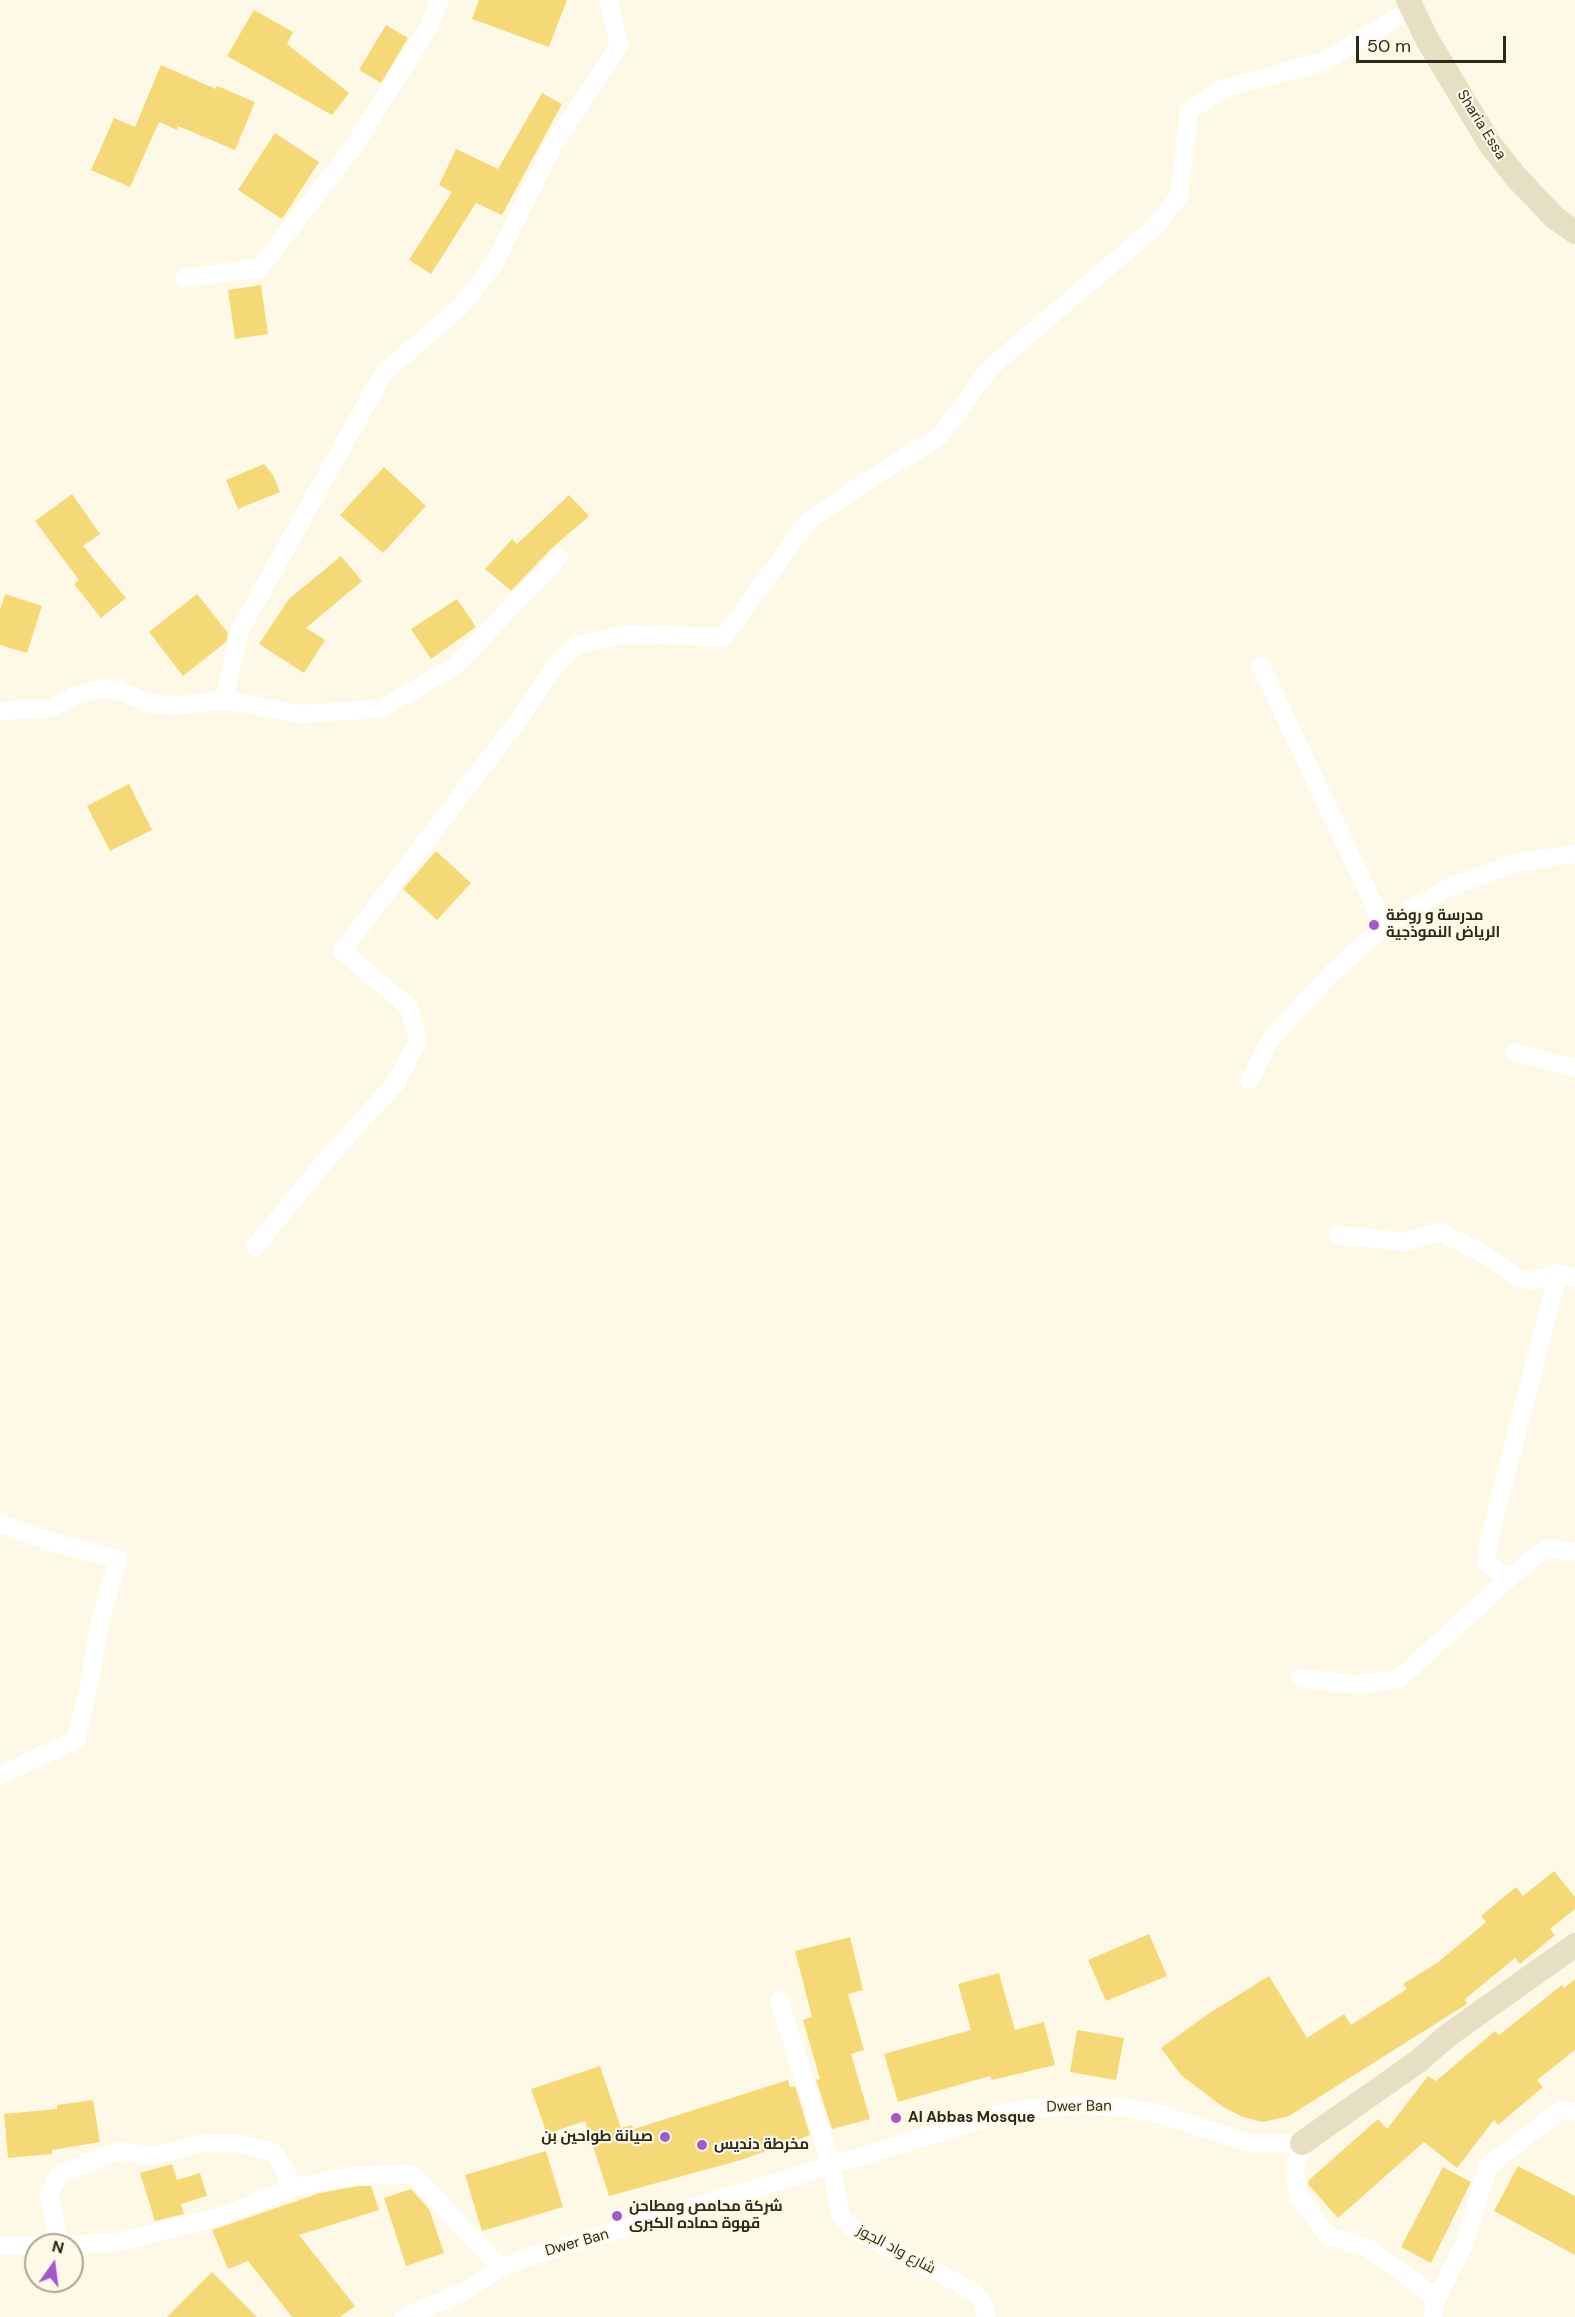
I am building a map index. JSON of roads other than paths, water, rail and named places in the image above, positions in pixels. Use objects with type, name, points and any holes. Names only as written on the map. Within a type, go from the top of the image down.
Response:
[{"type":"street","points":[[184,278],[260,268],[354,146],[428,28],[440,0]]},
{"type":"street","points":[[224,700],[240,630],[383,374],[462,305],[494,264],[551,149],[619,46],[609,0]]},
{"type":"street","points":[[255,1247],[331,1154],[395,1084],[418,1041],[409,1007],[342,951],[520,718],[554,668],[576,645],[627,634],[724,637],[808,521],[940,436],[990,368],[1156,226],[1179,196],[1189,111],[1222,89],[1322,62],[1410,4]]},
{"type":"street","name":"Sharia Essa","points":[[1410,4],[1428,41],[1490,144],[1516,177],[1554,217],[1575,232]]},
{"type":"street","points":[[0,711],[52,708],[75,696],[100,689],[118,690],[148,703],[174,706],[224,700],[300,714],[381,709],[455,666],[558,557]]},
{"type":"street","points":[[1261,666],[1384,926]]},
{"type":"street","points":[[1250,1080],[1270,1040],[1330,975],[1384,926],[1445,889],[1515,863],[1575,854]]},
{"type":"street","points":[[1514,1052],[1575,1068]]},
{"type":"street","points":[[1338,1235],[1404,1242],[1440,1232],[1487,1256],[1516,1277],[1532,1281],[1567,1275],[1491,1532],[1486,1563],[1509,1578]]},
{"type":"street","points":[[0,1523],[48,1541],[118,1559],[100,1622],[90,1681],[76,1740],[0,1775]]},
{"type":"street","points":[[1300,1678],[1356,1685],[1399,1679],[1509,1578],[1545,1549],[1575,1551]]},
{"type":"street","points":[[1437,2298],[1368,2248],[1327,2235],[1298,2196],[1295,2167],[1302,2143],[1420,2060],[1447,2036],[1575,1945]]},
{"type":"street","name":"شارع واد الجوز","points":[[779,2000],[831,2164],[841,2216],[852,2228],[973,2291],[983,2303],[986,2317]]},
{"type":"street","name":"Dwer Ban","points":[[404,2317],[466,2291],[501,2268],[525,2258],[1012,2111],[1077,2105],[1122,2107],[1155,2113],[1250,2143],[1302,2143]]},
{"type":"street","points":[[1433,2317],[1434,2304],[1464,2245],[1488,2166],[1560,2110],[1575,2111]]},
{"type":"street","points":[[57,2233],[48,2196],[59,2174],[119,2151],[153,2156],[203,2143],[237,2143],[274,2152],[294,2187]]},
{"type":"street","points":[[84,2244],[118,2241],[226,2215],[294,2187],[357,2175],[411,2174],[433,2194],[501,2268]]},
{"type":"street","points":[[0,2246],[24,2246]]},
{"type":"place","name":"مدرسة و روضة الرياض النموذجية","points":[[1374,925]]},
{"type":"place","name":"Al Abbas Mosque","points":[[896,2118]]},
{"type":"place","name":"صيانة طواحين بن","points":[[665,2137]]},
{"type":"place","name":"مخرطة دنديس","points":[[702,2145]]},
{"type":"place","name":"شركة محامص ومطاحن قهوة حماده الكبرى","points":[[617,2216]]}]
